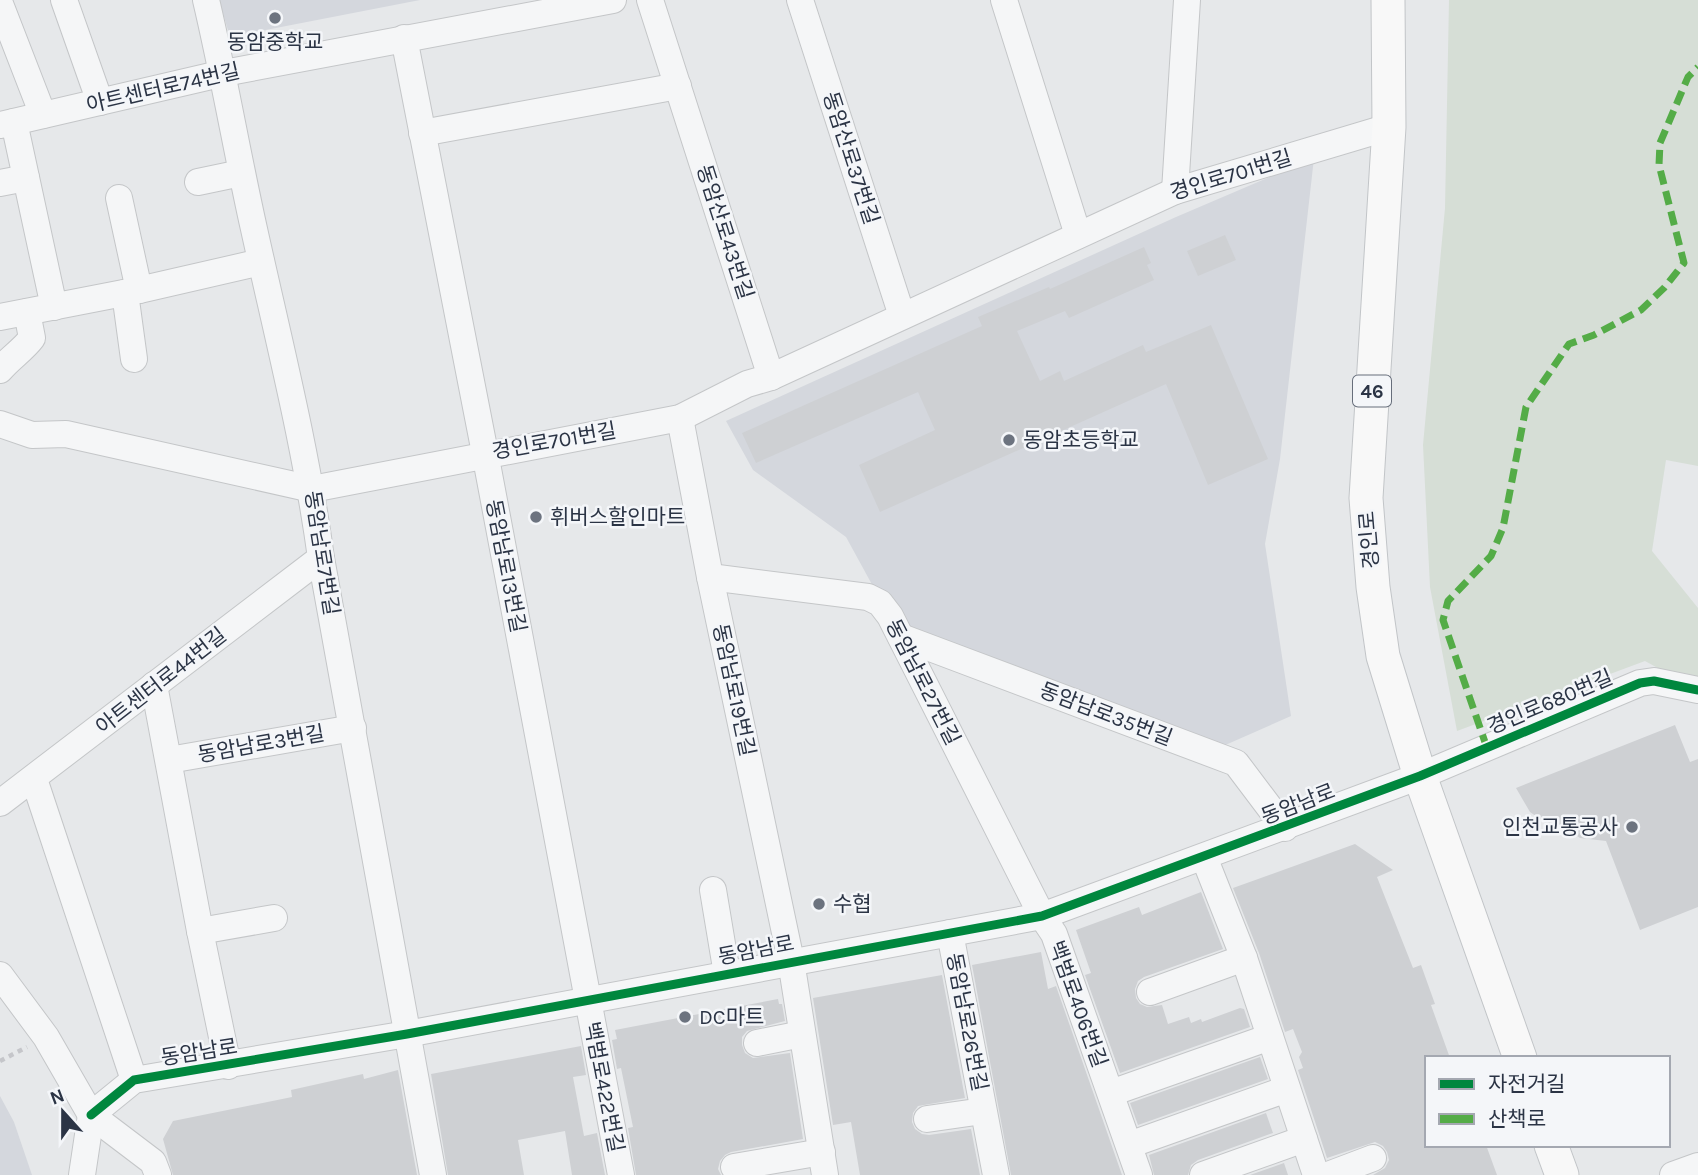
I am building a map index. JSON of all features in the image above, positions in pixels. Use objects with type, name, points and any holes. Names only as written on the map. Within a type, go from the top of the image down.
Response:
[{"type":"main road","name":"경인로","points":[[1388,0],[1389,127],[1366,498],[1373,587],[1383,656],[1420,776],[1519,1056]]},
{"type":"main road","points":[[1552,1147],[1562,1175]]},
{"type":"street","points":[[64,0],[100,102]]},
{"type":"street","name":"동암남로7번길","points":[[206,0],[224,74],[241,173],[312,489],[321,558],[433,1175]]},
{"type":"street","name":"동암산로43번길","points":[[650,0],[771,377]]},
{"type":"street","name":"동암산로37번길","points":[[800,0],[902,316]]},
{"type":"street","points":[[1004,0],[1078,235]]},
{"type":"street","points":[[1175,191],[1187,0]]},
{"type":"street","name":"아트센터로74번길","points":[[7,123],[224,74],[605,1]]},
{"type":"street","points":[[0,5],[43,115]]},
{"type":"street","name":"동암남로13번길","points":[[404,38],[588,1000]]},
{"type":"street","points":[[422,133],[678,86]]},
{"type":"street","points":[[7,123],[26,178],[54,307]]},
{"type":"street","name":"경인로701번길","points":[[0,424],[32,435],[66,434],[312,489],[485,453],[680,418],[747,384],[771,377],[1175,191],[1389,127]]},
{"type":"street","points":[[198,182],[241,173]]},
{"type":"street","points":[[0,183],[26,178]]},
{"type":"street","points":[[118,198],[132,291],[134,359]]},
{"type":"street","points":[[0,317],[261,262]]},
{"type":"street","points":[[0,370],[32,338],[27,312]]},
{"type":"street","name":"동암남로19번길","points":[[680,418],[710,576],[791,961],[823,1163]]},
{"type":"street","name":"아트센터로44번길","points":[[0,803],[321,558]]},
{"type":"street","name":"동암남로27번길","points":[[710,576],[868,597],[880,603],[901,636],[1042,916]]},
{"type":"street","name":"동암남로35번길","points":[[901,636],[1236,763],[1285,828]]},
{"type":"street","name":"경인로680번길","points":[[1420,776],[1640,683],[1654,681],[1698,690]]},
{"type":"street","name":"동암남로3번길","points":[[154,685],[228,1066]]},
{"type":"street","name":"동암남로3번길","points":[[169,760],[353,727]]},
{"type":"street","name":"동암남로","points":[[91,1115],[134,1080],[407,1034],[1042,916],[1420,776]]},
{"type":"street","points":[[34,779],[134,1080]]},
{"type":"street","points":[[1204,857],[1244,958],[1316,1175]]},
{"type":"street","name":"동암남로","points":[[713,890],[727,974]]},
{"type":"street","name":"백범로406번길","points":[[1042,916],[1054,934],[1139,1175]]},
{"type":"street","points":[[200,931],[274,918]]},
{"type":"street","name":"동암남로26번길","points":[[950,933],[996,1175]]},
{"type":"street","points":[[1150,992],[1244,958]]},
{"type":"street","points":[[0,975],[46,1037],[91,1115],[153,1162],[158,1175]]},
{"type":"street","name":"백범로422번길","points":[[588,1000],[621,1175]]},
{"type":"street","points":[[757,1043],[802,1034]]},
{"type":"street","name":"백범로406번길","points":[[1111,1093],[1270,1037]]},
{"type":"street","points":[[1129,1145],[1287,1089]]},
{"type":"street","name":"동암남로26번길","points":[[927,1119],[984,1111]]},
{"type":"street","points":[[82,1175],[91,1115]]},
{"type":"street","points":[[1213,1172],[1304,1139]]},
{"type":"street","points":[[1328,1175],[1373,1158]]},
{"type":"street","points":[[734,1167],[823,1163]]},
{"type":"street","points":[[1673,1175],[1698,1166]]},
{"type":"shaded area","name":"동암중학교","points":[[219,0],[420,0],[230,37]]},
{"type":"shaded area","points":[[1449,0],[1698,0],[1698,466],[1666,460],[1652,551],[1698,608],[1698,690],[1645,661],[1457,731],[1430,587],[1423,445],[1445,208]]},
{"type":"shaded area","name":"동암초등학교","points":[[1314,158],[1280,459],[1265,544],[1291,716],[1214,750],[904,626],[875,590],[846,537],[753,470],[726,421],[1176,217]]},
{"type":"shaded area","points":[[0,1096],[14,1122],[32,1175],[0,1175]]},
{"type":"building","points":[[1225,235],[1236,260],[1198,276],[1187,251]]},
{"type":"building","points":[[1144,247],[1151,263],[1147,265],[1154,280],[1069,318],[1065,311],[1017,331],[1040,381],[1060,371],[1064,381],[1143,345],[1146,352],[1211,325],[1268,459],[1208,485],[1166,384],[880,512],[859,465],[935,430],[918,392],[756,463],[742,433],[982,326],[978,317],[1049,287],[1050,289]]},
{"type":"building","name":"인천교통공사","points":[[1675,725],[1690,762],[1698,759],[1698,907],[1640,930],[1606,841],[1580,838],[1566,828],[1547,824],[1530,812],[1516,788]]},
{"type":"building","points":[[1355,844],[1393,870],[1377,877],[1413,968],[1421,965],[1435,1004],[1431,1005],[1449,1056],[1425,1056],[1425,1147],[1487,1147],[1497,1175],[1373,1175],[1385,1168],[1389,1160],[1383,1146],[1375,1142],[1327,1158],[1298,1070],[1303,1068],[1299,1057],[1302,1052],[1293,1029],[1285,1032],[1259,953],[1233,888]]},
{"type":"building","points":[[1201,892],[1223,949],[1144,977],[1138,981],[1136,998],[1140,1004],[1147,1007],[1162,1005],[1168,1024],[1189,1017],[1191,1023],[1201,1019],[1202,1022],[1240,1008],[1244,1009],[1250,1027],[1120,1073],[1085,975],[1091,973],[1076,930],[1139,907],[1142,915]]},
{"type":"building","points":[[1041,952],[1048,989],[1056,986],[1122,1175],[1011,1175],[972,965]]},
{"type":"building","points":[[942,975],[965,1098],[918,1106],[913,1113],[912,1122],[915,1129],[929,1135],[971,1129],[980,1175],[860,1175],[851,1122],[833,1125],[813,998]]},
{"type":"building","points":[[778,999],[779,1004],[782,1004],[785,1021],[747,1031],[742,1037],[742,1045],[745,1053],[753,1058],[790,1053],[803,1139],[731,1152],[720,1161],[718,1169],[721,1175],[636,1175],[628,1128],[633,1127],[621,1068],[617,1069],[612,1040],[617,1039],[615,1030]]},
{"type":"building","points":[[581,1046],[586,1075],[573,1077],[584,1136],[597,1133],[605,1175],[572,1175],[565,1131],[518,1140],[524,1175],[448,1175],[431,1074]]},
{"type":"building","points":[[1260,1057],[1268,1079],[1138,1125],[1130,1103]]},
{"type":"building","points":[[398,1070],[417,1175],[173,1175],[163,1139],[173,1121],[292,1097],[291,1090],[363,1074],[364,1079]]},
{"type":"building","points":[[1266,1113],[1273,1133],[1198,1160],[1191,1165],[1188,1175],[1154,1175],[1149,1155]]},
{"type":"building","points":[[1284,1163],[1288,1175],[1250,1175]]},
{"type":"marked path","points":[[1487,748],[1443,620],[1448,601],[1491,556],[1503,528],[1526,407],[1569,344],[1594,335],[1641,310],[1664,288],[1684,263],[1659,165],[1660,143],[1688,77],[1698,67]]},
{"type":"cycle path","points":[[91,1115],[134,1080],[407,1034],[1042,916],[1420,776],[1640,683],[1654,681],[1698,690]]},
{"type":"place","name":"동암중학교","points":[[275,18]]},
{"type":"place","name":"동암초등학교","points":[[1009,440]]},
{"type":"place","name":"휘버스할인마트","points":[[536,517]]},
{"type":"place","name":"인천교통공사","points":[[1632,827]]},
{"type":"place","name":"수협","points":[[819,904]]},
{"type":"place","name":"DC마트","points":[[685,1017]]}]
